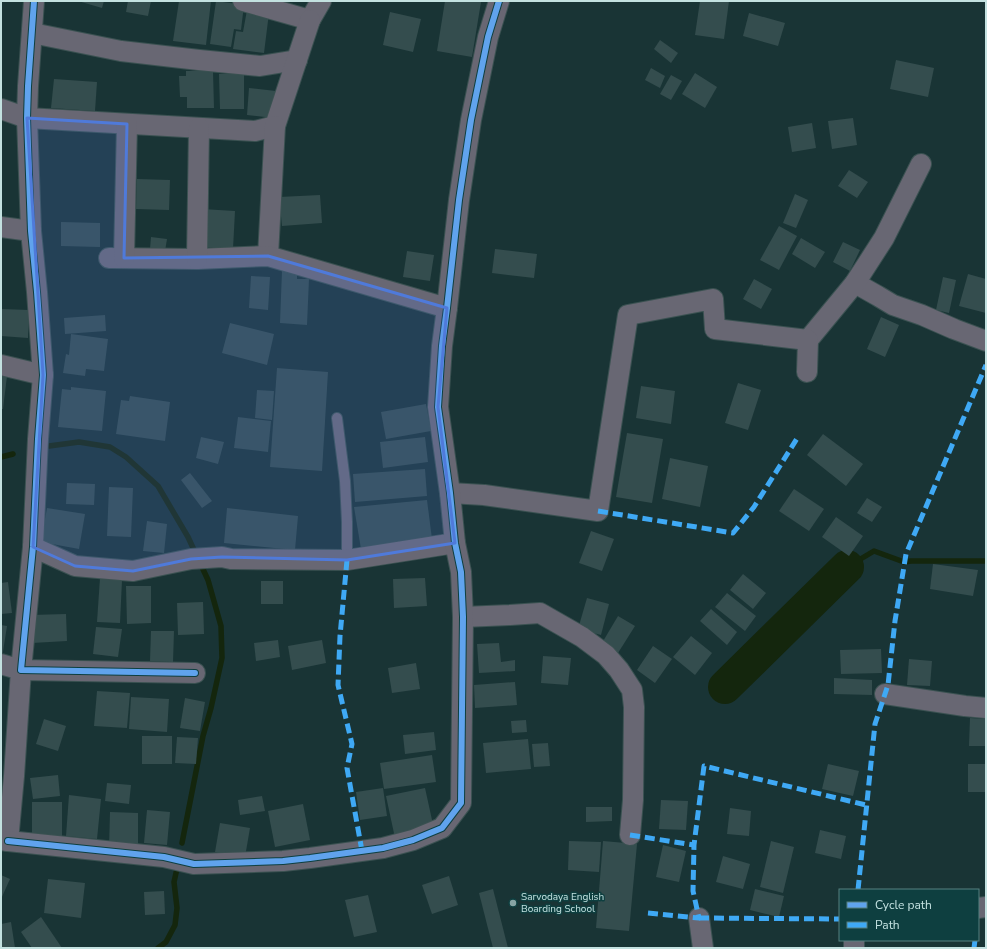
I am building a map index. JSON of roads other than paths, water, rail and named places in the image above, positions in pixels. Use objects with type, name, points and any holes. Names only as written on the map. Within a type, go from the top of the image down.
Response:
[{"type":"street","points":[[34,1],[27,118],[31,231],[43,374],[38,439],[33,547],[21,670],[14,776],[4,841],[164,857],[194,864],[283,861],[383,848],[413,840],[442,828],[461,803],[463,617],[461,572],[455,543],[450,493],[438,407],[442,346],[459,200],[472,120],[488,37],[499,1]]},
{"type":"street","points":[[243,1],[310,20]]},
{"type":"street","points":[[268,256],[275,126],[310,20],[321,1]]},
{"type":"street","points":[[32,33],[121,51],[199,60],[260,66],[297,60]]},
{"type":"street","points":[[1,109],[27,118],[255,131],[275,126]]},
{"type":"street","points":[[128,124],[117,258],[197,259],[268,256],[447,308]]},
{"type":"street","points":[[197,259],[199,128]]},
{"type":"street","points":[[807,372],[808,340],[855,283],[884,238],[921,164]]},
{"type":"street","points":[[1,227],[31,231]]},
{"type":"street","points":[[855,283],[893,305],[986,341]]},
{"type":"street","points":[[450,493],[484,495],[598,511],[628,315],[713,299],[715,329],[808,340]]},
{"type":"street","points":[[1,365],[43,374]]},
{"type":"street","points":[[33,547],[75,566],[133,571],[191,559],[222,557],[231,559],[347,560],[455,543]]},
{"type":"street","points":[[463,617],[540,612],[582,637],[606,655],[619,670],[632,690],[634,707],[633,800],[630,835]]},
{"type":"street","points":[[1,664],[21,670],[195,673]]},
{"type":"street","points":[[885,694],[986,708]]},
{"type":"street","points":[[699,918],[703,948]]},
{"type":"lane","points":[[337,418],[345,481],[347,560]]},
{"type":"waterway","points":[[49,446],[79,442],[110,447],[126,457],[158,486],[188,537],[208,580],[221,626],[222,658],[203,736],[182,843]]},
{"type":"waterway","points":[[1,457],[13,454]]},
{"type":"waterway","points":[[847,567],[874,551],[904,562],[986,561]]},
{"type":"waterway","points":[[725,687],[847,567]]},
{"type":"waterway","points":[[158,948],[166,942],[175,925],[177,908],[174,882],[178,864]]},
{"type":"place","name":"Sarvodaya English Boarding School","points":[[513,903]]}]
